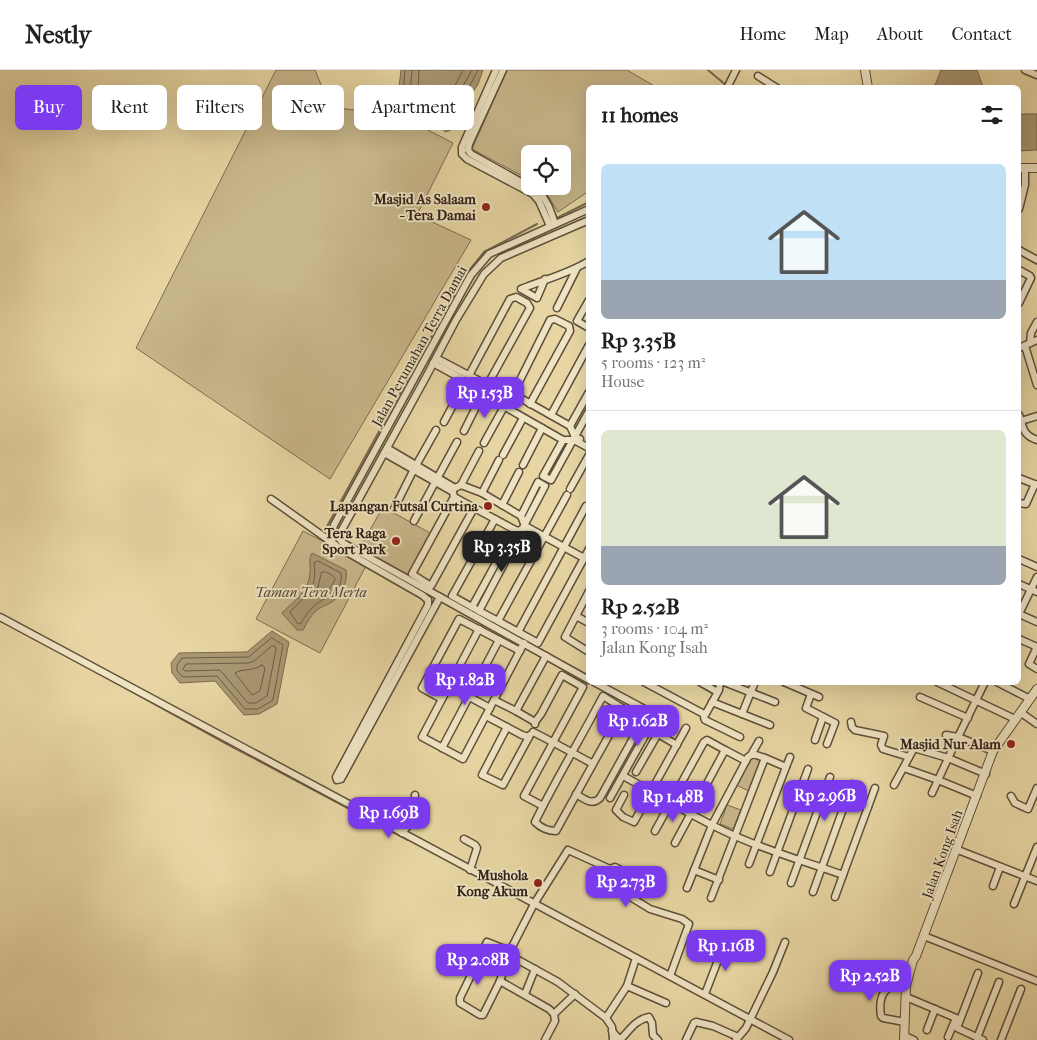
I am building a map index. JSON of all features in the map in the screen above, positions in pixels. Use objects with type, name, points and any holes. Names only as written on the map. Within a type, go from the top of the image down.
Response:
[{"type":"street","points":[[496,70],[462,147],[462,154],[467,159],[533,194],[552,225]]},
{"type":"street","points":[[504,70],[469,144],[468,150],[471,154],[539,192],[546,201],[552,225]]},
{"type":"street","points":[[865,70],[868,85]]},
{"type":"street","points":[[1025,70],[1037,75]]},
{"type":"street","points":[[728,85],[735,71]]},
{"type":"street","points":[[758,76],[772,85]]},
{"type":"street","points":[[1021,201],[1025,185],[1022,168],[1037,168]]},
{"type":"street","name":"Jalan Perumahan Terra Damai","points":[[330,541],[334,525],[471,275],[489,254],[586,210]]},
{"type":"street","name":"Jalan Perumahan Terra Damai","points":[[338,537],[468,298],[484,274],[501,258],[586,221]]},
{"type":"street","points":[[1021,251],[1037,260]]},
{"type":"street","points":[[545,279],[577,268],[586,263]]},
{"type":"street","points":[[557,308],[577,268]]},
{"type":"street","points":[[1021,271],[1031,278],[1021,299]]},
{"type":"street","points":[[444,422],[510,299],[516,297],[528,303],[530,308],[485,388],[464,431]]},
{"type":"street","points":[[586,305],[577,321],[586,326]]},
{"type":"street","points":[[484,443],[550,320],[555,319],[569,326],[570,331],[530,404]]},
{"type":"street","points":[[1037,322],[1025,345],[1035,373],[1037,385]]},
{"type":"street","points":[[1025,345],[1037,340]]},
{"type":"street","points":[[551,415],[586,351]]},
{"type":"street","points":[[435,361],[485,388],[515,396],[551,415],[570,426],[574,438]]},
{"type":"street","points":[[485,388],[507,408],[523,418],[563,440],[574,438],[586,444]]},
{"type":"street","points":[[570,426],[586,397]]},
{"type":"street","points":[[563,440],[544,476],[551,480],[586,416]]},
{"type":"street","points":[[1021,418],[1037,416]]},
{"type":"street","points":[[482,493],[523,418]]},
{"type":"street","points":[[1021,422],[1024,433],[1028,437],[1037,440]]},
{"type":"street","points":[[523,465],[542,428]]},
{"type":"street","points":[[394,510],[436,430]]},
{"type":"street","points":[[414,521],[457,442]]},
{"type":"street","points":[[386,451],[456,490],[474,508],[514,530],[517,531],[525,527]]},
{"type":"street","points":[[474,508],[431,586],[412,574],[456,490],[479,451]]},
{"type":"street","points":[[498,621],[586,461]]},
{"type":"street","points":[[502,505],[519,472]]},
{"type":"street","points":[[1021,479],[1036,485],[1026,504],[1021,503]]},
{"type":"street","points":[[479,611],[546,486],[538,482],[521,516]]},
{"type":"street","points":[[456,490],[482,493],[521,516],[525,527],[583,559]]},
{"type":"street","points":[[270,499],[338,547],[422,594],[428,600],[428,605],[336,777],[337,780],[340,779],[440,597]]},
{"type":"street","points":[[518,632],[586,506]]},
{"type":"street","points":[[495,519],[452,596],[538,643],[586,554]]},
{"type":"street","points":[[472,607],[514,530]]},
{"type":"street","points":[[330,541],[338,537],[343,544],[586,678]]},
{"type":"street","points":[[1021,560],[1037,567]]},
{"type":"street","points":[[1021,611],[1034,590],[1037,577]]},
{"type":"street","points":[[1021,585],[1034,590]]},
{"type":"street","points":[[428,600],[440,597]]},
{"type":"street","points":[[586,598],[565,638],[586,650]]},
{"type":"street","points":[[1021,615],[1037,622]]},
{"type":"street","points":[[576,616],[586,621]]},
{"type":"street","points":[[0,617],[789,1040]]},
{"type":"street","points":[[442,699],[422,688],[459,618],[520,651]]},
{"type":"street","points":[[479,629],[422,737],[463,759],[524,644]]},
{"type":"street","points":[[442,748],[500,640]]},
{"type":"street","points":[[1021,641],[1035,646],[1036,649],[1029,664],[1037,669]]},
{"type":"street","points":[[516,711],[546,656]]},
{"type":"street","points":[[507,728],[482,775],[503,785],[531,734],[535,722],[562,675],[583,687],[524,796],[543,806]]},
{"type":"street","points":[[600,685],[648,711],[652,723],[610,798]]},
{"type":"street","points":[[650,685],[702,713]]},
{"type":"street","points":[[705,685],[714,690]]},
{"type":"street","points":[[720,685],[704,717],[705,720],[740,737]]},
{"type":"street","points":[[730,685],[775,702]]},
{"type":"street","points":[[742,714],[753,685]]},
{"type":"street","points":[[791,685],[819,697]]},
{"type":"street","points":[[943,685],[1037,724]]},
{"type":"street","points":[[932,793],[984,685]]},
{"type":"street","points":[[1003,685],[1030,699]]},
{"type":"street","points":[[449,686],[490,708]]},
{"type":"street","name":"Jalan Kong Isah","points":[[905,1038],[906,986],[913,960],[958,850],[994,751],[1037,689]]},
{"type":"street","points":[[811,694],[806,708],[835,723],[827,744]]},
{"type":"street","points":[[576,794],[592,803],[597,802],[642,722],[639,717],[603,696],[535,822],[550,831],[556,831],[622,708]]},
{"type":"street","points":[[920,697],[968,718]]},
{"type":"street","points":[[494,700],[535,722]]},
{"type":"street","points":[[712,702],[770,725]]},
{"type":"street","points":[[486,716],[522,735],[531,734],[553,741],[593,764]]},
{"type":"street","points":[[815,740],[823,717]]},
{"type":"street","points":[[636,772],[667,718]]},
{"type":"street","points":[[852,722],[852,727],[855,730],[884,736],[881,745],[883,749],[909,757]]},
{"type":"street","points":[[624,796],[616,810],[623,817],[634,822],[686,728]]},
{"type":"street","points":[[658,734],[677,745]]},
{"type":"street","points":[[946,735],[958,737],[994,751]]},
{"type":"street","points":[[655,831],[704,742],[707,740],[746,761]]},
{"type":"street","points":[[686,888],[712,825],[746,761],[759,741]]},
{"type":"street","points":[[894,785],[914,748],[948,758],[986,774]]},
{"type":"street","points":[[674,843],[725,750]]},
{"type":"street","points":[[751,755],[756,754],[786,767]]},
{"type":"street","points":[[748,864],[790,757]]},
{"type":"street","points":[[711,898],[765,758]]},
{"type":"street","points":[[904,768],[977,796]]},
{"type":"street","points":[[770,872],[808,769]]},
{"type":"street","points":[[623,776],[690,814],[736,836],[843,875]]},
{"type":"street","points":[[791,883],[830,776]]},
{"type":"street","points":[[803,784],[824,792]]},
{"type":"street","points":[[813,892],[852,784]]},
{"type":"street","points":[[835,897],[876,788]]},
{"type":"street","points":[[1011,796],[1015,803],[1028,809],[1037,788]]},
{"type":"street","points":[[402,833],[412,821],[415,795]]},
{"type":"street","points":[[847,798],[868,806]]},
{"type":"street","points":[[464,839],[475,845],[477,849],[470,870]]},
{"type":"street","points":[[1014,904],[1037,847]]},
{"type":"street","points":[[656,888],[615,868],[610,869],[568,850],[534,904],[510,953],[500,981],[483,1016],[459,1002],[487,942],[510,953],[575,994],[606,1018],[618,1038],[622,1038],[640,1020],[649,1018],[652,1023],[653,1036],[658,1040]]},
{"type":"street","points":[[958,850],[1037,880]]},
{"type":"street","points":[[994,886],[1000,867]]},
{"type":"street","points":[[610,869],[605,880],[606,882],[650,909],[682,919],[689,924],[670,976]]},
{"type":"street","points":[[694,870],[719,880]]},
{"type":"street","points":[[924,936],[1037,980]]},
{"type":"street","points":[[705,994],[726,942]]},
{"type":"street","points":[[686,1040],[696,1022],[713,1026],[737,1038],[746,1028],[785,942]]},
{"type":"street","points":[[606,1018],[627,986],[636,958]]},
{"type":"street","points":[[525,994],[535,969]]},
{"type":"street","points":[[978,973],[957,1026],[958,1030],[976,1038],[999,982]]},
{"type":"street","points":[[500,981],[525,994],[554,1014],[554,1025],[545,1040]]},
{"type":"street","points":[[904,1022],[883,1018],[880,1009],[884,992],[889,987],[896,984],[906,986]]},
{"type":"street","points":[[627,986],[666,1003]]},
{"type":"street","points":[[1001,1040],[1021,989]]},
{"type":"street","points":[[554,1014],[575,994]]},
{"type":"street","points":[[906,996],[956,1018],[948,1037]]},
{"type":"street","points":[[927,1030],[935,1009]]},
{"type":"street","points":[[612,1030],[612,1040]]},
{"type":"street","points":[[905,1038],[914,1040]]},
{"type":"green space","points":[[276,70],[315,70],[321,85],[272,85],[272,130],[344,130],[344,109],[354,110],[354,130],[428,130],[453,143],[417,215],[471,240],[330,479],[136,348],[246,130],[262,130],[262,98]]},
{"type":"green space","points":[[507,70],[627,70],[653,85],[586,85],[586,193],[558,212],[548,195],[571,195],[571,145],[521,145],[521,175],[472,149]]},
{"type":"green space","name":"Tera Raga Sport Park","points":[[383,507],[432,534],[409,575],[359,549]]},
{"type":"green space","name":"Taman Tera Merta","points":[[303,531],[367,564],[320,653],[256,619]]},
{"type":"green space","points":[[752,756],[761,759],[749,791],[736,785]]},
{"type":"green space","points":[[727,805],[741,810],[733,829],[720,824]]},
{"type":"water","points":[[401,70],[483,70],[474,91],[474,85],[399,85]]},
{"type":"water","points":[[941,70],[977,70],[982,85],[935,85]]},
{"type":"water","points":[[1021,114],[1037,114],[1037,150],[1021,151]]},
{"type":"water","points":[[312,553],[346,570],[346,580],[343,589],[337,597],[319,608],[303,630],[297,630],[282,613],[300,595],[307,584]]},
{"type":"water","points":[[272,631],[289,642],[277,704],[259,714],[244,715],[215,681],[180,683],[172,673],[171,663],[179,653],[247,652]]},
{"type":"waterway","points":[[708,70],[726,85]]},
{"type":"waterway","points":[[555,219],[586,204]]},
{"type":"waterway","points":[[324,532],[463,278],[484,252],[537,224]]},
{"type":"waterway","points":[[1021,255],[1037,264]]},
{"type":"waterway","points":[[0,621],[7,624]]},
{"type":"waterway","points":[[84,665],[227,744],[408,840]]},
{"type":"place","name":"Masjid As Salaam - Tera Damai","points":[[486,207]]},
{"type":"place","name":"Lapangan Futsal Curtina","points":[[488,506]]},
{"type":"place","name":"Tera Raga Sport Park","points":[[396,541]]},
{"type":"place","name":"Masjid Nur Alam","points":[[1011,744]]},
{"type":"place","name":"Mushola Kong Akum","points":[[538,883]]}]
